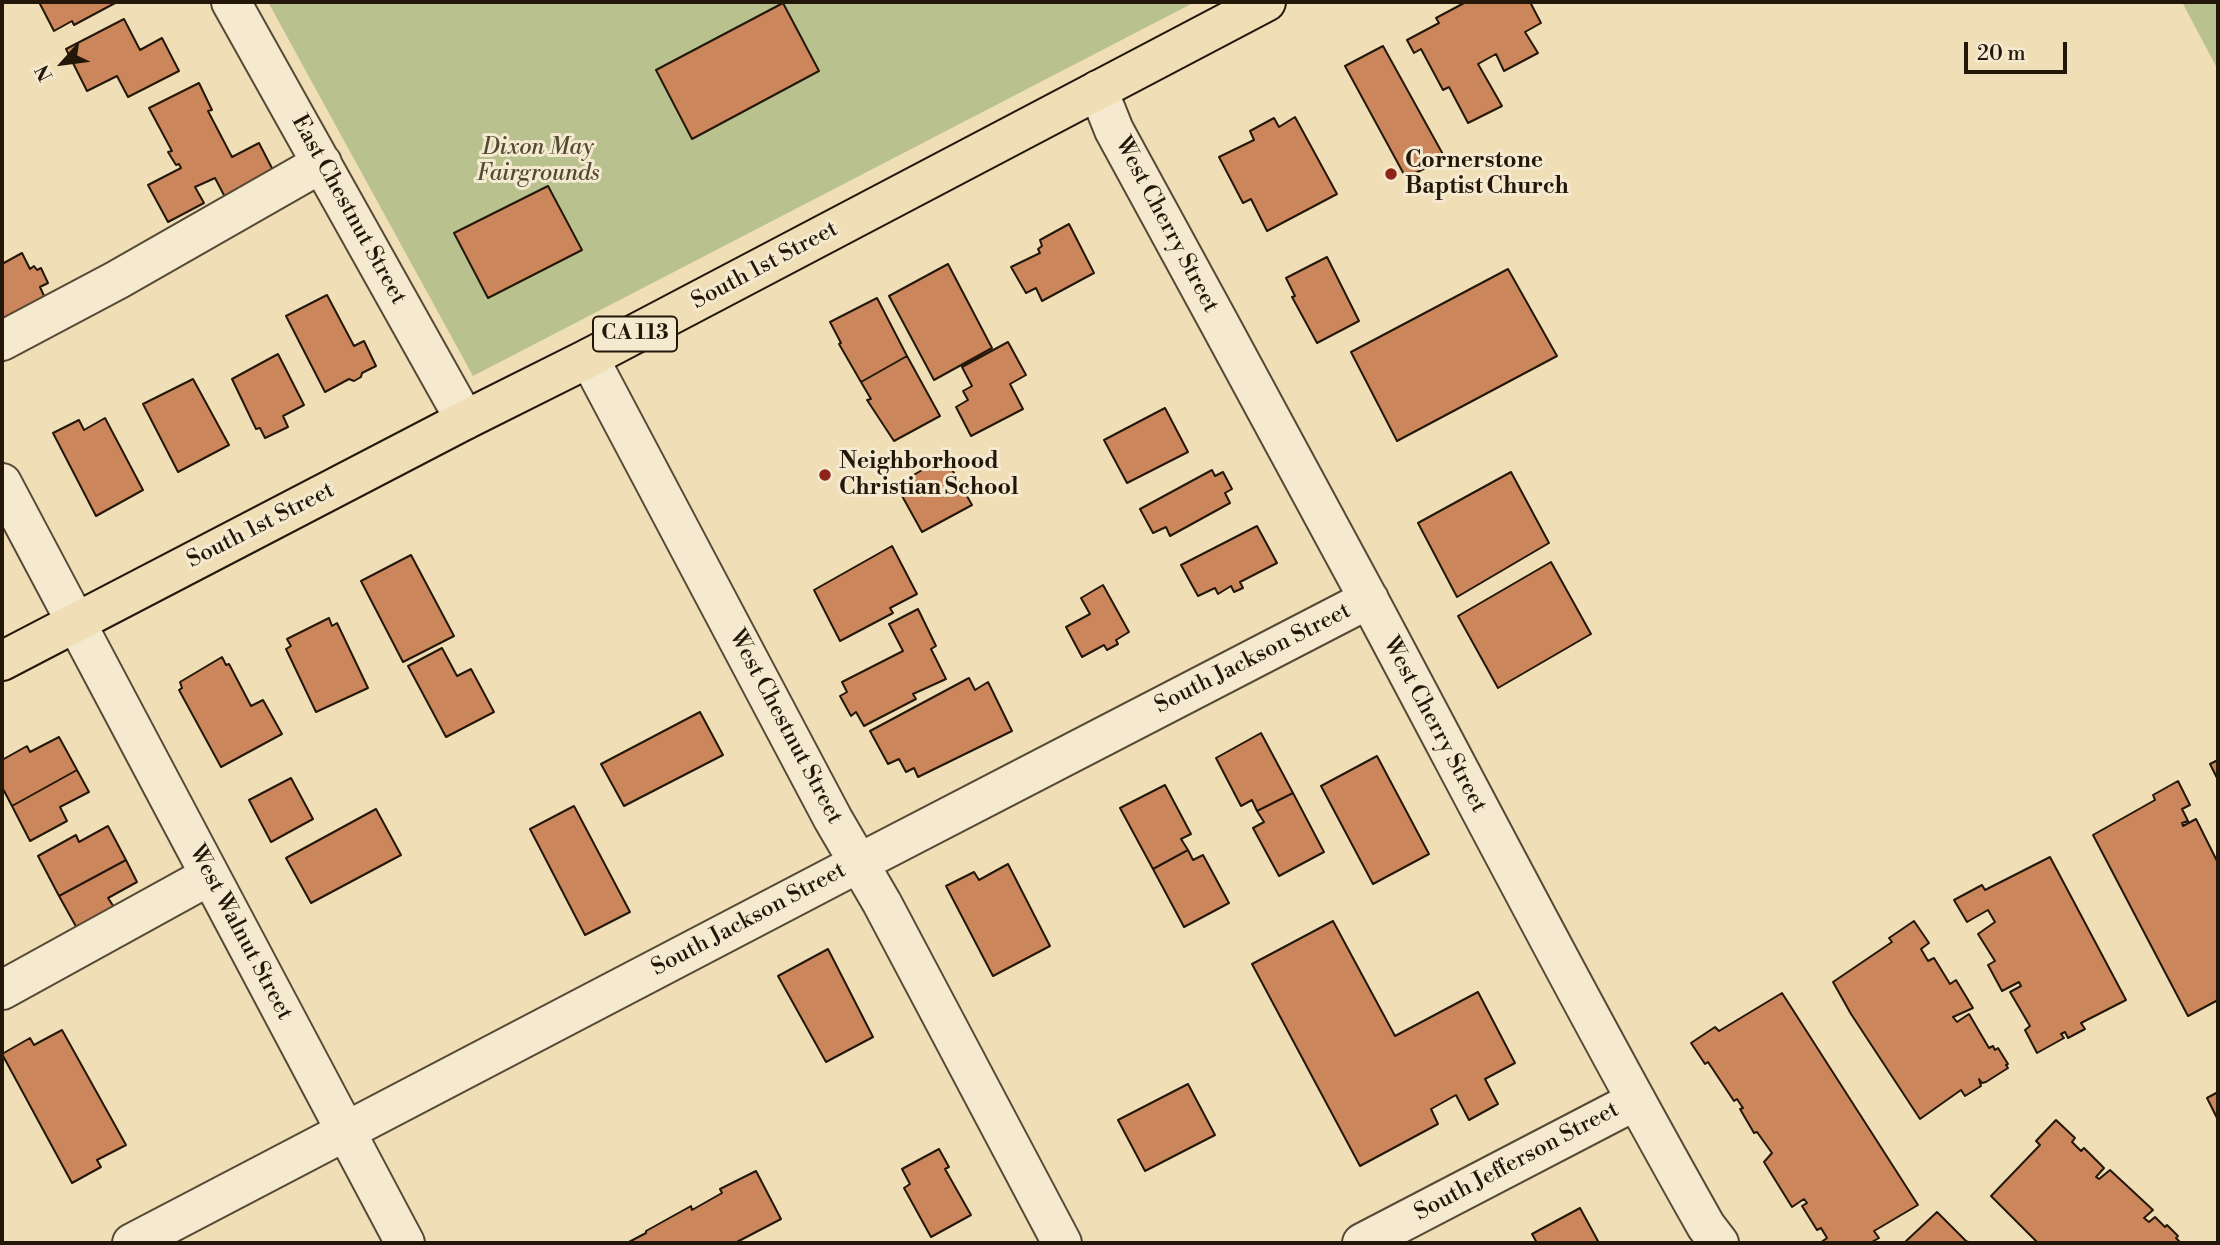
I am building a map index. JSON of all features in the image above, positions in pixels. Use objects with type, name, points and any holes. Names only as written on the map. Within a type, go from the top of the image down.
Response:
[{"type":"main road","name":"South 1st Street","points":[[2,661],[589,358],[1266,2]]},
{"type":"street","name":"East Chestnut Street","points":[[231,2],[465,420]]},
{"type":"street","name":"West Cherry Street","points":[[1098,90],[1114,130],[1369,599],[1635,1101],[1706,1226],[1719,1243]]},
{"type":"street","points":[[2,341],[117,280],[322,163]]},
{"type":"street","name":"West Chestnut Street","points":[[589,358],[833,820],[859,863],[1062,1243]]},
{"type":"street","name":"West Walnut Street","points":[[2,483],[405,1243]]},
{"type":"street","name":"South Jackson Street","points":[[132,1243],[1369,599]]},
{"type":"street","points":[[2,990],[209,876]]},
{"type":"street","name":"South Jefferson Street","points":[[1362,1243],[1635,1101]]},
{"type":"green space","name":"Dixon May Fairgrounds","points":[[268,2],[1195,2],[473,376]]},
{"type":"green space","points":[[2182,2],[2218,2],[2218,70]]},
{"type":"building","points":[[39,2],[117,2],[74,25],[72,21],[54,31]]},
{"type":"building","points":[[1466,2],[1530,2],[1541,23],[1525,32],[1538,53],[1504,71],[1496,54],[1478,64],[1502,106],[1468,123],[1449,87],[1443,90],[1421,49],[1414,53],[1407,40],[1439,23],[1436,18]]},
{"type":"building","points":[[783,3],[819,71],[692,139],[656,70]]},
{"type":"building","points":[[124,19],[140,50],[162,38],[179,71],[128,97],[117,76],[87,91],[66,49]]},
{"type":"building","points":[[1383,46],[1445,158],[1406,178],[1345,66]]},
{"type":"building","points":[[199,83],[212,110],[208,111],[232,157],[259,143],[275,174],[226,199],[215,178],[195,187],[204,203],[168,222],[148,185],[181,168],[168,152],[172,151],[149,108]]},
{"type":"building","points":[[1295,117],[1337,194],[1267,231],[1251,199],[1243,203],[1219,157],[1254,140],[1250,131],[1274,118],[1279,127]]},
{"type":"building","points":[[548,186],[582,250],[488,298],[454,233]]},
{"type":"building","points":[[1069,224],[1094,273],[1042,301],[1036,288],[1026,293],[1011,267],[1040,253],[1040,240]]},
{"type":"building","points":[[22,253],[30,269],[34,266],[37,270],[41,268],[48,283],[40,287],[45,298],[2,323],[2,264]]},
{"type":"building","points":[[1327,257],[1359,321],[1317,343],[1292,297],[1295,296],[1286,278]]},
{"type":"building","points":[[948,264],[992,348],[934,380],[889,296]]},
{"type":"building","points":[[1508,269],[1557,356],[1397,441],[1351,352]]},
{"type":"building","points":[[327,295],[354,346],[364,341],[376,366],[362,373],[361,377],[354,381],[349,379],[325,392],[286,316]]},
{"type":"building","points":[[877,298],[907,356],[861,382],[839,344],[841,343],[830,322]]},
{"type":"building","points":[[1008,342],[1026,375],[1010,384],[1023,409],[971,436],[956,407],[968,400],[963,391],[972,386],[962,367]]},
{"type":"building","points":[[278,354],[304,405],[283,416],[288,427],[265,438],[260,428],[256,429],[232,379]]},
{"type":"building","points":[[907,356],[940,416],[894,441],[867,400],[871,399],[861,382]]},
{"type":"building","points":[[193,379],[229,445],[178,472],[143,404]]},
{"type":"building","points":[[1165,408],[1188,452],[1127,483],[1104,440]]},
{"type":"building","points":[[105,418],[143,490],[96,516],[53,433],[79,420],[84,430]]},
{"type":"building","points":[[945,457],[972,505],[922,532],[896,485]]},
{"type":"building","points":[[1212,470],[1215,476],[1223,472],[1232,489],[1225,493],[1230,503],[1170,536],[1166,527],[1153,533],[1140,509]]},
{"type":"building","points":[[1511,472],[1549,543],[1457,597],[1418,523]]},
{"type":"building","points":[[1257,526],[1277,563],[1240,582],[1243,588],[1234,592],[1231,586],[1218,594],[1215,588],[1198,596],[1181,565]]},
{"type":"building","points":[[892,546],[917,594],[890,608],[893,613],[840,641],[814,590]]},
{"type":"building","points":[[411,555],[454,636],[403,662],[361,581]]},
{"type":"building","points":[[1551,562],[1591,634],[1498,688],[1458,616]]},
{"type":"building","points":[[1103,585],[1129,632],[1116,640],[1118,644],[1107,650],[1104,645],[1082,657],[1066,627],[1090,614],[1081,598]]},
{"type":"building","points":[[918,609],[936,646],[931,649],[946,679],[913,694],[916,699],[864,726],[856,712],[851,716],[840,696],[847,692],[842,682],[903,651],[889,624]]},
{"type":"building","points":[[329,618],[332,626],[337,623],[368,688],[316,712],[286,649],[291,646],[287,639]]},
{"type":"building","points":[[442,648],[457,676],[471,669],[494,712],[446,737],[408,666]]},
{"type":"building","points":[[222,657],[226,665],[229,664],[251,706],[263,700],[282,734],[221,767],[179,690],[182,688],[180,682]]},
{"type":"building","points":[[969,678],[975,690],[988,682],[1012,731],[918,777],[914,768],[906,772],[899,759],[888,764],[870,731]]},
{"type":"building","points":[[700,712],[723,755],[624,806],[601,764]]},
{"type":"building","points":[[1261,733],[1293,793],[1257,811],[1252,800],[1241,806],[1216,758]]},
{"type":"building","points":[[59,737],[77,770],[12,806],[2,787],[2,760],[27,746],[30,752]]},
{"type":"building","points":[[1377,756],[1429,854],[1373,884],[1321,786]]},
{"type":"building","points":[[2218,760],[2218,780],[2210,764]]},
{"type":"building","points":[[77,770],[89,792],[60,807],[67,821],[30,841],[12,806]]},
{"type":"building","points":[[291,778],[313,819],[271,842],[249,800]]},
{"type":"building","points":[[2178,781],[2190,805],[2182,809],[2188,821],[2182,823],[2183,826],[2196,819],[2218,863],[2218,1000],[2188,1016],[2093,835],[2155,800],[2153,795]]},
{"type":"building","points":[[1165,785],[1191,834],[1181,839],[1188,850],[1153,869],[1120,808]]},
{"type":"building","points":[[1293,793],[1324,852],[1279,876],[1253,828],[1264,822],[1257,811]]},
{"type":"building","points":[[574,806],[630,912],[585,935],[530,829]]},
{"type":"building","points":[[376,809],[401,855],[311,903],[286,858]]},
{"type":"building","points":[[108,826],[126,860],[59,896],[38,856],[76,835],[79,842]]},
{"type":"building","points":[[1188,850],[1193,860],[1203,855],[1229,903],[1184,927],[1153,869]]},
{"type":"building","points":[[2050,857],[2126,1000],[2081,1023],[2085,1029],[2068,1038],[2065,1032],[2061,1034],[2064,1038],[2037,1053],[2025,1030],[2030,1026],[2010,992],[2021,986],[2019,982],[2002,991],[1988,965],[1995,961],[1978,934],[1995,922],[1988,910],[1967,922],[1954,900],[1982,885],[1985,890]]},
{"type":"building","points":[[126,860],[137,882],[108,898],[116,910],[78,930],[59,896]]},
{"type":"building","points":[[1008,864],[1050,946],[993,976],[946,886],[974,872],[979,880]]},
{"type":"building","points":[[1333,921],[1395,1036],[1478,992],[1515,1063],[1485,1079],[1498,1104],[1469,1120],[1456,1095],[1431,1109],[1438,1124],[1360,1166],[1252,964]]},
{"type":"building","points":[[1914,921],[1929,943],[1921,949],[1928,961],[1934,958],[1950,984],[1956,980],[1973,1008],[1953,1017],[1957,1022],[1969,1014],[1989,1048],[1998,1048],[2008,1064],[2008,1068],[1986,1082],[1982,1083],[1979,1079],[1981,1086],[1965,1096],[1961,1090],[1920,1119],[1833,982],[1892,942],[1889,938]]},
{"type":"building","points":[[828,949],[873,1037],[826,1062],[778,976]]},
{"type":"building","points":[[1782,993],[1918,1205],[1874,1231],[1879,1238],[1870,1243],[1820,1243],[1827,1238],[1821,1228],[1817,1230],[1802,1206],[1807,1203],[1804,1199],[1792,1207],[1764,1162],[1772,1153],[1757,1132],[1754,1133],[1737,1099],[1734,1101],[1708,1062],[1705,1064],[1691,1043],[1715,1027],[1719,1031]]},
{"type":"building","points":[[62,1030],[126,1145],[97,1160],[101,1167],[72,1183],[2,1054],[30,1038],[34,1045]]},
{"type":"building","points":[[1188,1084],[1215,1135],[1145,1171],[1118,1120]]},
{"type":"building","points":[[2218,1092],[2218,1120],[2207,1098]]},
{"type":"building","points":[[2056,1120],[2075,1138],[2072,1142],[2081,1151],[2084,1148],[2104,1168],[2096,1177],[2099,1179],[2110,1170],[2153,1210],[2144,1218],[2149,1222],[2155,1217],[2165,1227],[2167,1225],[2180,1242],[2038,1243],[1991,1196],[2040,1145],[2036,1141]]},
{"type":"building","points":[[939,1149],[949,1167],[945,1169],[971,1215],[931,1237],[904,1188],[910,1184],[902,1169]]},
{"type":"building","points":[[756,1171],[781,1219],[735,1243],[627,1243],[691,1206],[692,1210],[722,1193],[720,1189]]},
{"type":"building","points":[[1580,1208],[1599,1243],[1537,1243],[1532,1234]]},
{"type":"building","points":[[1937,1212],[1966,1241],[1971,1243],[1904,1243]]},
{"type":"place","name":"Cornerstone Baptist Church","points":[[1391,174]]},
{"type":"place","name":"Neighborhood Christian School","points":[[825,475]]}]
